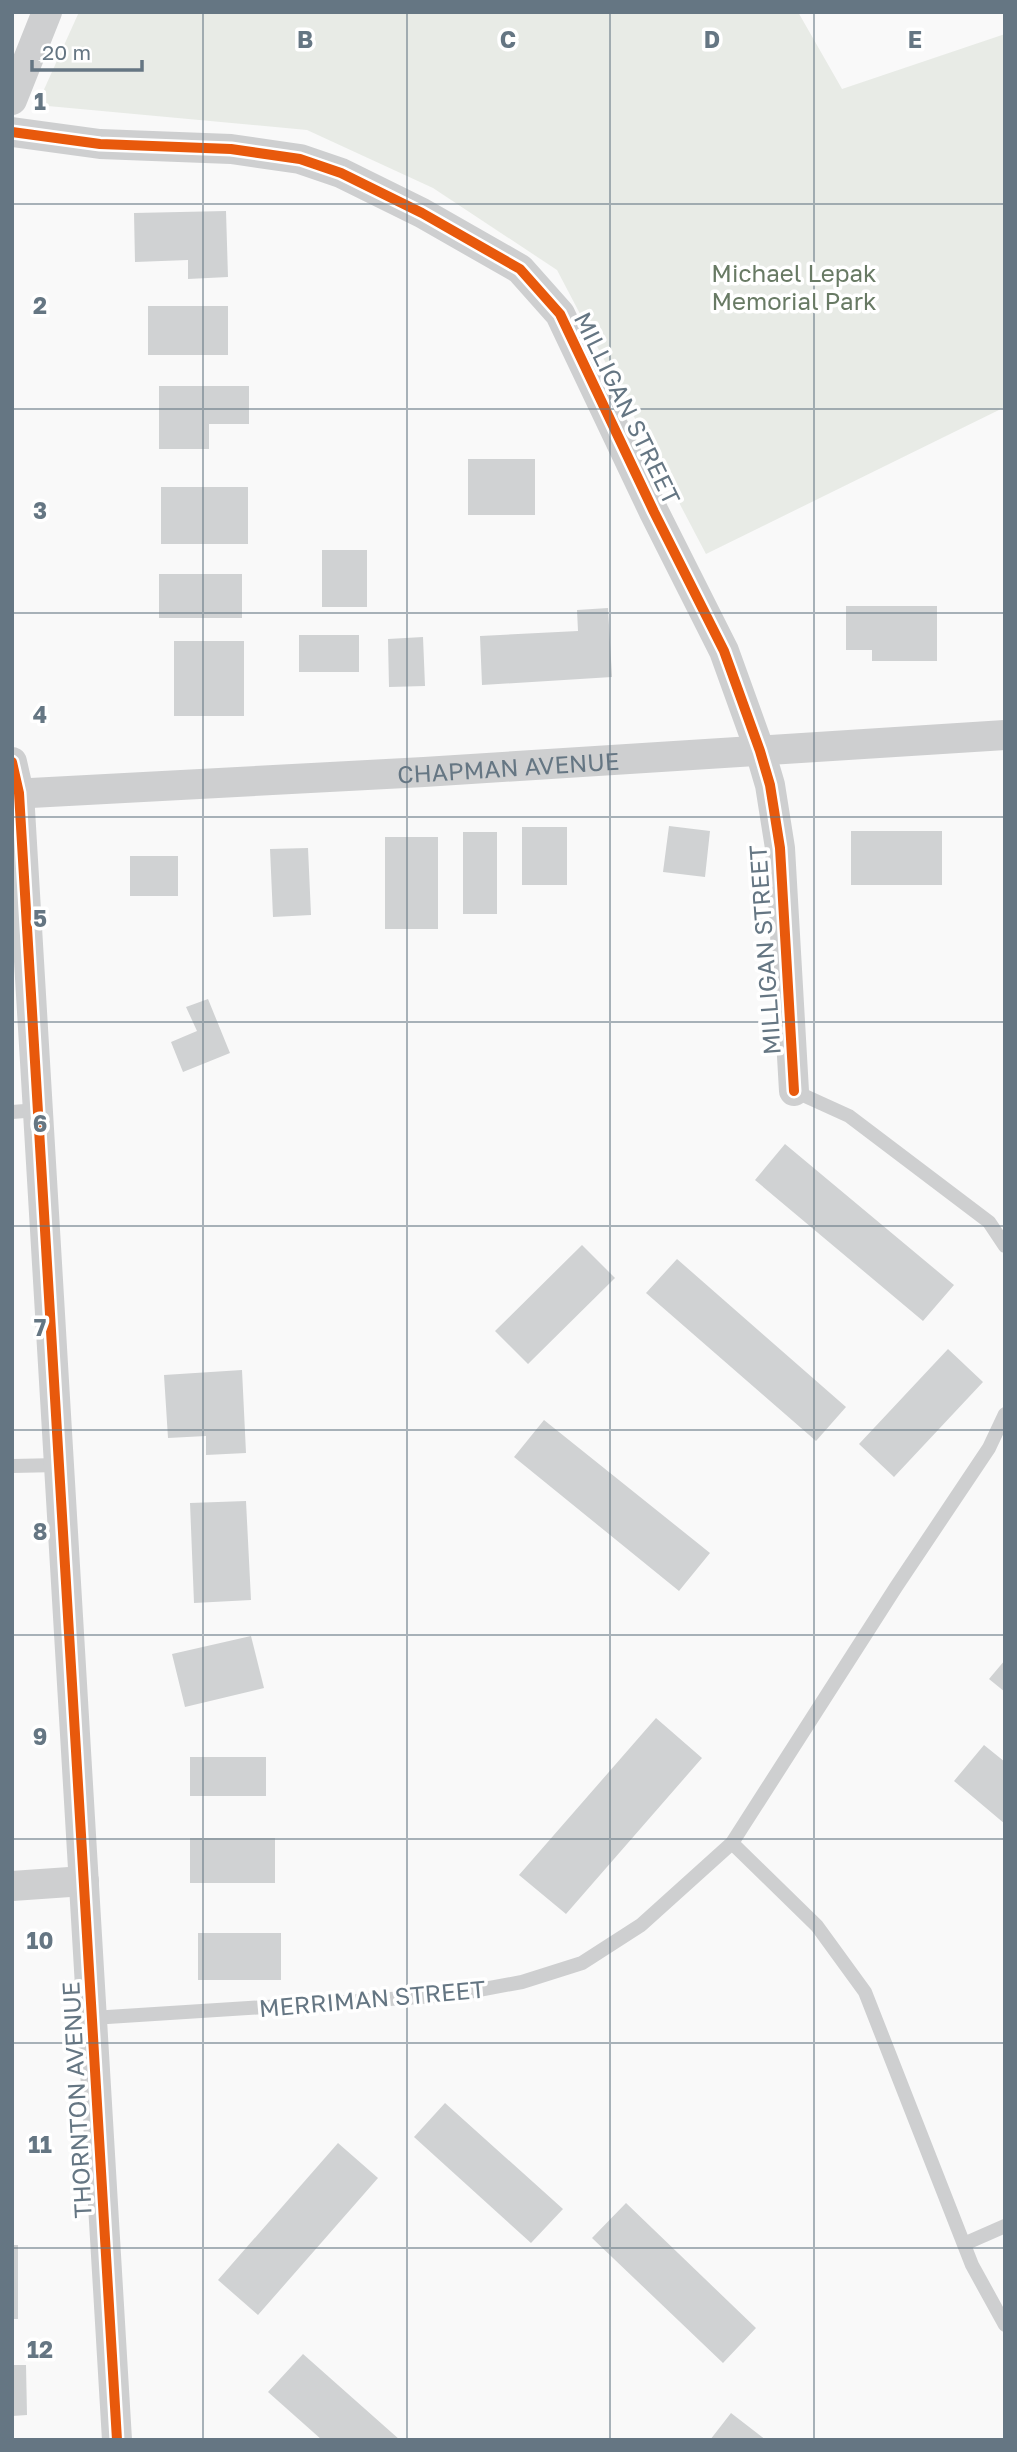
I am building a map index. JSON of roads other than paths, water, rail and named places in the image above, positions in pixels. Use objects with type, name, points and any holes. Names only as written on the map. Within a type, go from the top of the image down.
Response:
[{"type":"street","points":[[12,100],[47,12]]},
{"type":"street","name":"MILLIGAN STREET","points":[[12,132],[100,144],[231,149],[300,159],[341,173],[422,213],[520,269],[560,314],[654,512],[724,651],[771,785],[780,848],[794,1091]]},
{"type":"street","name":"CHAPMAN AVENUE","points":[[16,794],[760,751],[1005,734]]},
{"type":"street","name":"THORNTON AVENUE","points":[[12,762],[16,794],[25,1111],[59,1465],[117,2440]]},
{"type":"street","points":[[12,1886],[84,1881]]},
{"type":"lane","points":[[794,1091],[849,1116],[989,1222],[1005,1246]]},
{"type":"lane","name":"MERRIMAN STREET","points":[[92,2018],[452,1995],[522,1982],[582,1963],[641,1925],[732,1843],[989,1448],[1005,1414]]},
{"type":"lane","points":[[12,1466],[59,1465]]},
{"type":"lane","points":[[732,1843],[817,1926],[865,1992],[972,2265],[1005,2325]]},
{"type":"lane","points":[[964,2244],[1005,2226]]},
{"type":"park label","name":"Michael Lepak Memorial Park","points":[[794,286]]}]
